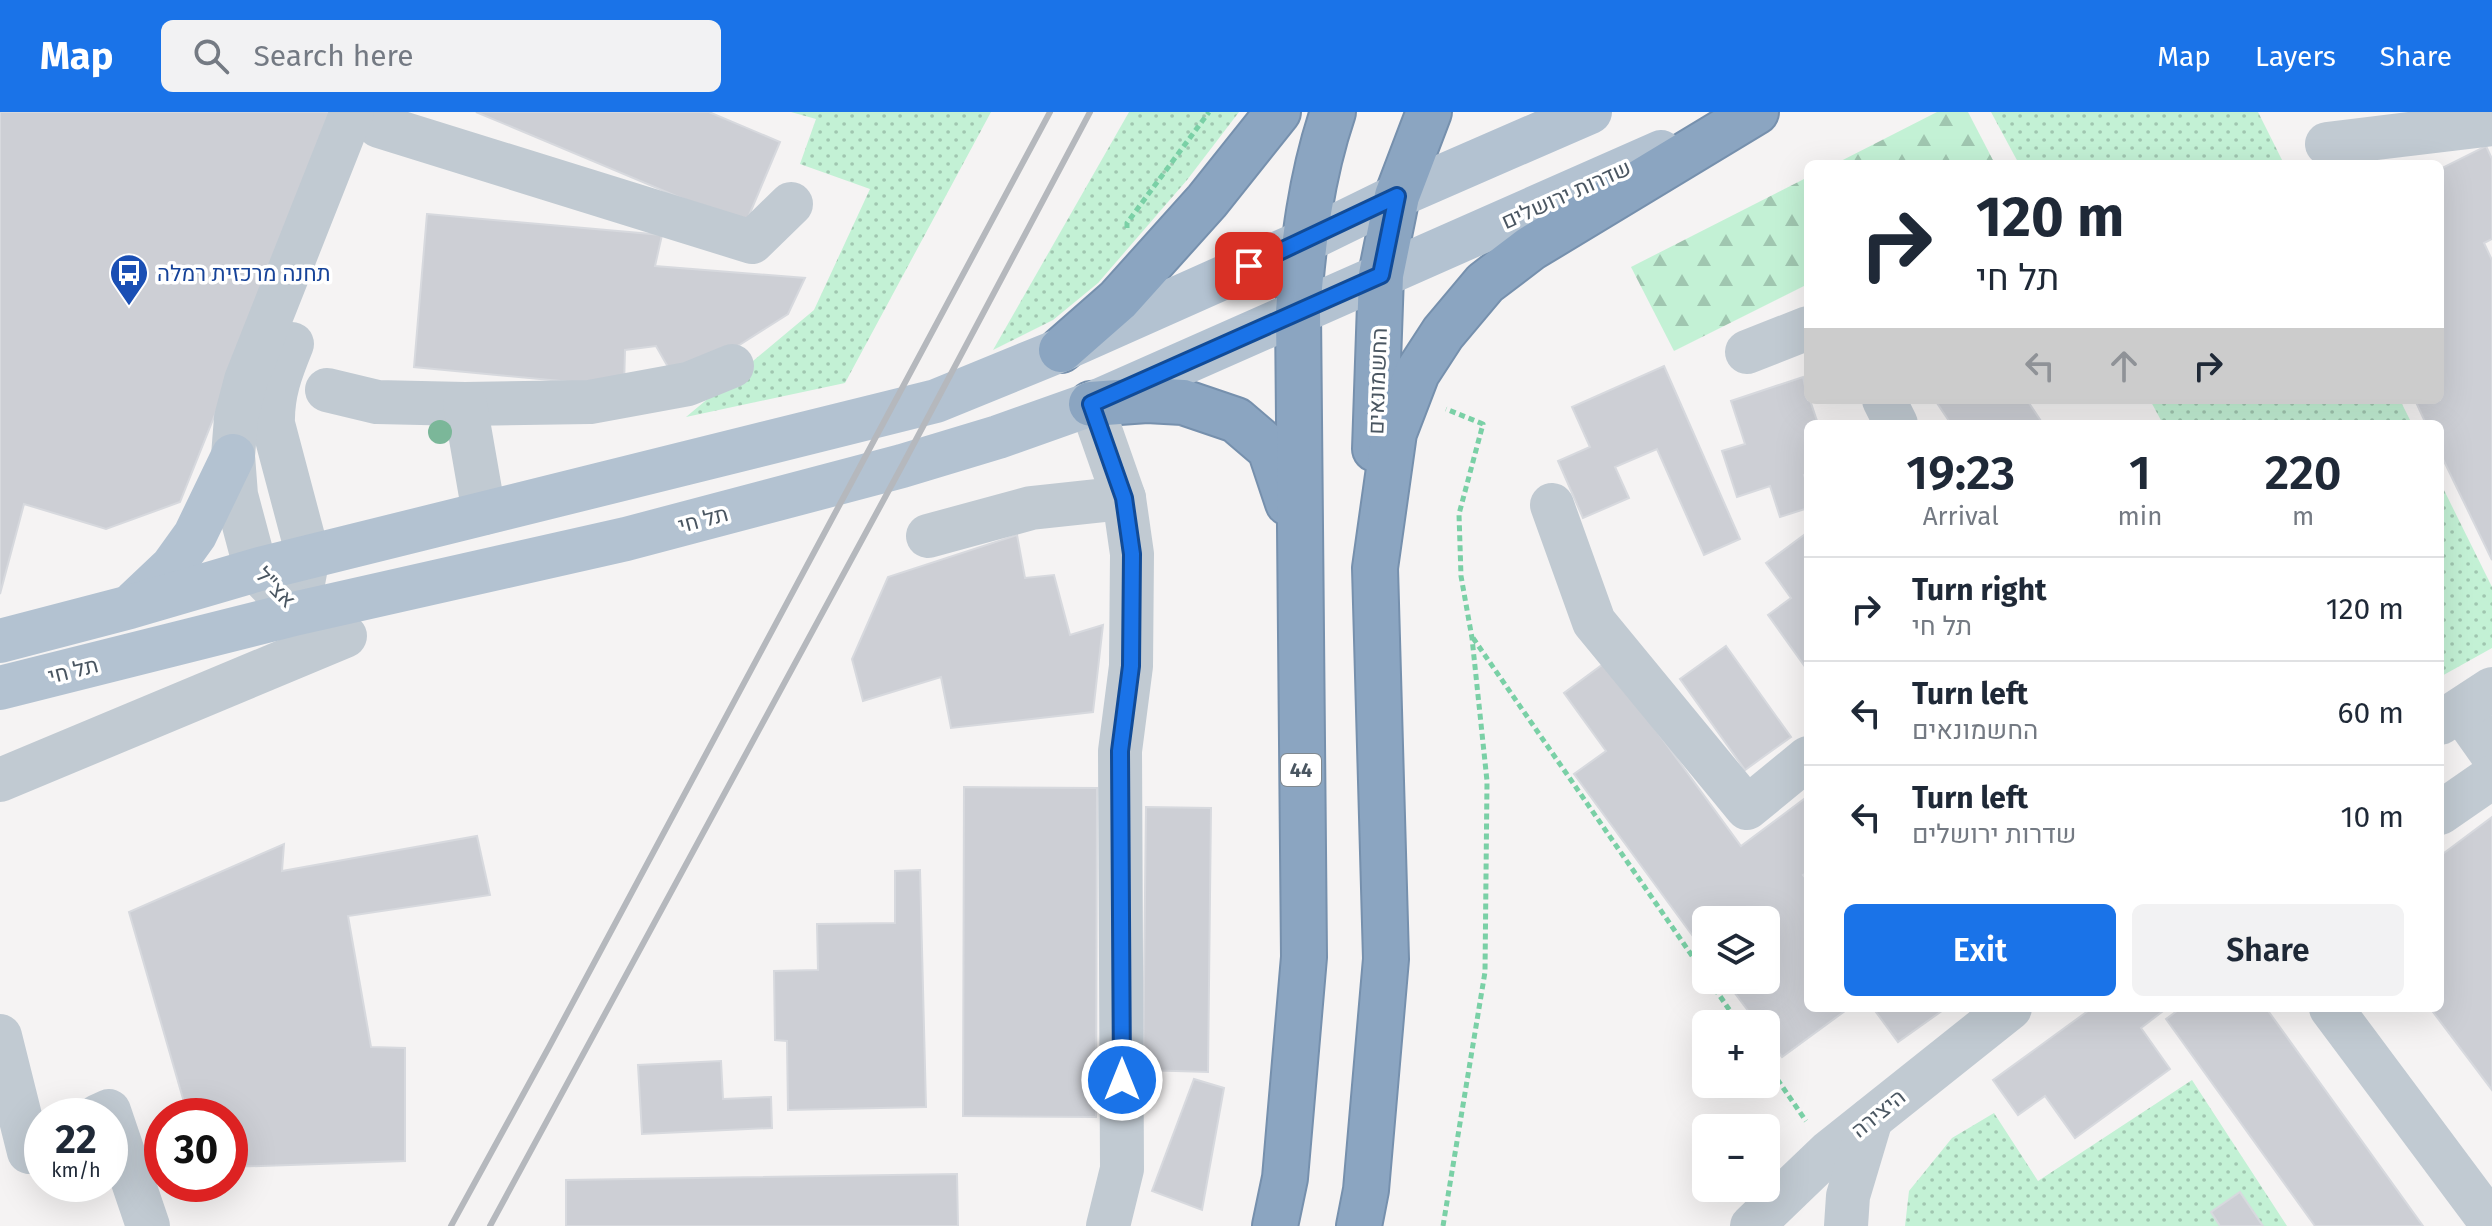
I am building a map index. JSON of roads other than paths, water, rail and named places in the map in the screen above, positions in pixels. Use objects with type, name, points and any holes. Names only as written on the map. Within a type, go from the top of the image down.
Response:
[{"type":"highway","points":[[1061,350],[1118,300],[1207,201],[1278,112]]},
{"type":"highway","name":"44","points":[[1275,1226],[1285,1178],[1304,957],[1298,312],[1303,242],[1322,145],[1333,112]]},
{"type":"highway","name":"החשמונאים","points":[[1375,568],[1373,486],[1381,275],[1397,196],[1429,112]]},
{"type":"highway","points":[[1359,1226],[1367,1176],[1386,959],[1375,568],[1394,433],[1417,373],[1457,316],[1485,283],[1531,248],[1753,112]]},
{"type":"highway","points":[[1091,404],[1147,400],[1183,402],[1236,420],[1270,449],[1288,502],[1299,596]]},
{"type":"main road","points":[[0,641],[308,556],[936,401],[1061,350],[1303,242],[1397,196],[1590,112]]},
{"type":"main road","name":"שדרות ירושלים","points":[[1381,275],[1753,112]]},
{"type":"main road","name":"תל חי","points":[[0,688],[298,613],[626,539],[915,462],[1091,404],[1381,275]]},
{"type":"main road","points":[[130,607],[172,567],[195,535],[233,456]]},
{"type":"street","points":[[372,117],[752,242],[791,204]]},
{"type":"street","name":"אצ\"ל","points":[[298,613],[256,570],[236,495],[233,456],[236,418],[246,380],[372,117]]},
{"type":"street","name":"אצ\"ל","points":[[298,613],[308,556],[278,447],[272,402],[372,117]]},
{"type":"street","points":[[2327,144],[2492,124]]},
{"type":"street","points":[[1747,352],[1804,330]]},
{"type":"street","points":[[327,390],[377,402],[590,402],[688,384],[732,366]]},
{"type":"street","points":[[465,404],[484,513]]},
{"type":"street","points":[[1091,404],[1124,498],[1132,554],[1131,666],[1120,751],[1122,1169],[1108,1226]]},
{"type":"street","points":[[928,536],[1031,508],[1124,498]]},
{"type":"street","points":[[1552,505],[1594,622],[1747,808],[1804,761]]},
{"type":"street","points":[[0,780],[345,636]]},
{"type":"street","points":[[2464,707],[2492,754]]},
{"type":"street","points":[[2444,810],[2492,777]]},
{"type":"street","name":"היצירה","points":[[1762,1223],[1828,1153],[2005,1012]]},
{"type":"street","points":[[2334,1012],[2492,1224]]},
{"type":"street","points":[[0,1036],[24,1155]]},
{"type":"street","points":[[1846,1226],[1848,1196],[1871,1119]]},
{"type":"street","points":[[128,1167],[148,1226]]},
{"type":"railway","points":[[451,1226],[1050,112]]},
{"type":"railway","points":[[490,1226],[1090,112]]},
{"type":"place","name":"תחנה מרכזית רמלה","points":[[129,307]]}]
